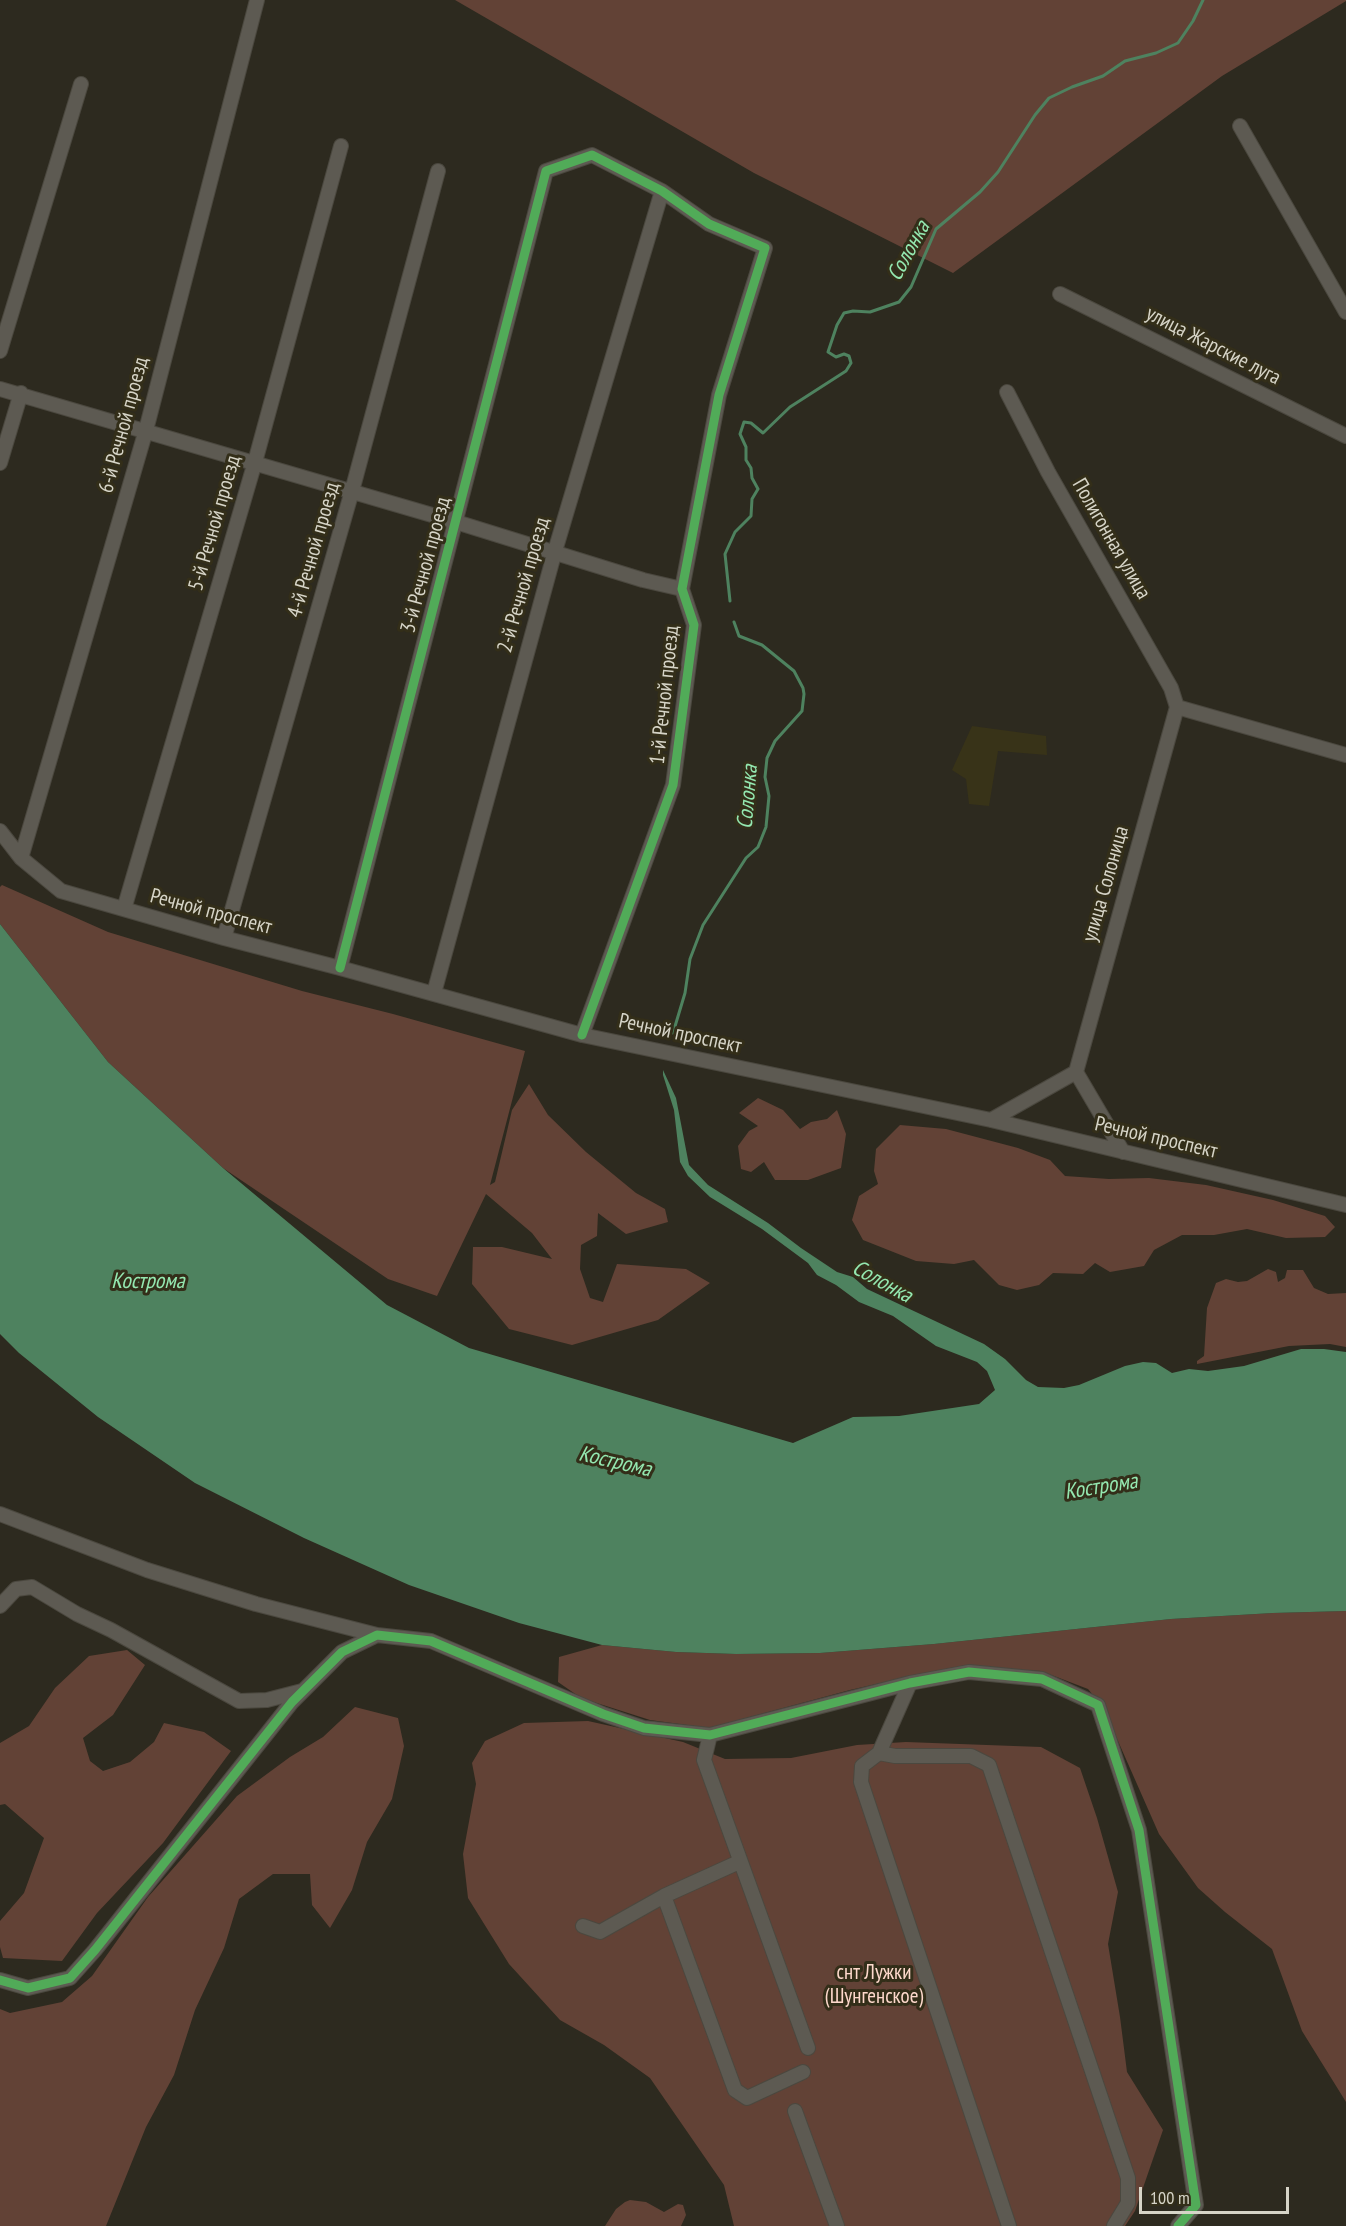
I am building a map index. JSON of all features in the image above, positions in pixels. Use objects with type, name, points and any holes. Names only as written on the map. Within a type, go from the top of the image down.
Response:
[{"type":"street","name":"6-й Речной проезд","points":[[21,858],[146,430],[257,0]]},
{"type":"street","points":[[0,351],[81,84]]},
{"type":"street","points":[[1240,126],[1346,312]]},
{"type":"street","name":"5-й Речной проезд","points":[[124,909],[255,462],[341,146]]},
{"type":"street","name":"3-й Речной проезд","points":[[340,968],[546,171],[592,155],[662,191]]},
{"type":"street","name":"4-й Речной проезд","points":[[224,938],[352,491],[438,171]]},
{"type":"street","name":"1-й Речной проезд","points":[[582,1035],[673,785],[694,625],[682,589],[719,395],[765,248],[708,225],[662,191]]},
{"type":"street","name":"2-й Речной проезд","points":[[434,993],[555,551],[662,191]]},
{"type":"street","name":"улица Жарские луга","points":[[1060,294],[1346,436]]},
{"type":"street","points":[[0,388],[555,551],[643,580],[682,589]]},
{"type":"street","name":"Полигонная улица","points":[[1007,392],[1048,472],[1171,688],[1177,707]]},
{"type":"street","points":[[0,463],[21,393]]},
{"type":"street","points":[[1177,707],[1346,755]]},
{"type":"street","name":"улица Солоница","points":[[1076,1072],[1177,707]]},
{"type":"street","name":"Речной проспект","points":[[0,831],[21,858],[61,891],[224,938],[434,993],[582,1035],[991,1120],[1346,1205]]},
{"type":"street","points":[[991,1120],[1076,1072],[1124,1152]]},
{"type":"street","points":[[0,1514],[147,1570],[256,1604],[377,1635],[430,1641],[603,1714],[644,1728],[710,1735],[910,1683],[969,1672],[1042,1679],[1098,1705],[1139,1830],[1196,2205],[1178,2226]]},
{"type":"street","points":[[0,1606],[16,1589],[33,1587],[77,1614],[111,1630],[239,1701],[267,1700],[304,1690]]},
{"type":"street","points":[[0,1980],[28,1988],[70,1978],[95,1950],[292,1702],[342,1652],[377,1635]]},
{"type":"street","points":[[910,1683],[879,1753],[862,1766],[861,1782],[1009,2226]]},
{"type":"street","points":[[710,1735],[704,1760],[808,2048]]},
{"type":"street","points":[[879,1753],[895,1756],[971,1756],[989,1766],[1128,2178],[1128,2203],[1114,2226]]},
{"type":"street","points":[[583,1926],[600,1932],[664,1896],[739,1862]]},
{"type":"street","points":[[664,1896],[735,2090],[747,2098],[803,2072]]},
{"type":"street","points":[[795,2111],[837,2226]]},
{"type":"shaded area","points":[[972,726],[1046,736],[1047,755],[998,751],[989,806],[969,804],[966,779],[952,770]]},
{"type":"green space","points":[[455,0],[1346,1],[1222,76],[953,273],[754,173]]},
{"type":"green space","points":[[2,885],[108,932],[302,991],[525,1051],[490,1185],[495,1182],[512,1110],[529,1084],[548,1115],[586,1152],[636,1193],[665,1209],[668,1222],[626,1234],[598,1213],[597,1236],[581,1245],[580,1269],[590,1298],[603,1302],[617,1264],[686,1269],[710,1283],[658,1320],[572,1345],[509,1329],[472,1284],[473,1247],[502,1247],[552,1259],[532,1233],[486,1194],[437,1296],[388,1279],[223,1168],[108,1062],[0,924],[0,887]]},
{"type":"green space","points":[[758,1098],[783,1110],[800,1129],[811,1122],[827,1119],[837,1110],[846,1134],[841,1168],[808,1180],[775,1180],[764,1162],[751,1172],[741,1169],[738,1146],[749,1131],[758,1126],[739,1113]]},
{"type":"green space","points":[[900,1125],[946,1129],[1018,1148],[1050,1160],[1065,1176],[1109,1179],[1149,1178],[1206,1185],[1273,1200],[1325,1216],[1335,1227],[1325,1237],[1286,1238],[1247,1229],[1214,1235],[1182,1235],[1154,1250],[1144,1266],[1110,1272],[1095,1263],[1083,1274],[1053,1273],[1039,1285],[1017,1290],[999,1285],[974,1260],[954,1264],[916,1261],[863,1240],[852,1220],[859,1196],[878,1184],[874,1171],[876,1149]]},
{"type":"green space","points":[[1268,1269],[1276,1272],[1278,1282],[1285,1278],[1287,1270],[1303,1270],[1314,1288],[1328,1294],[1346,1293],[1346,1347],[1330,1344],[1289,1346],[1197,1364],[1197,1361],[1204,1356],[1207,1308],[1216,1283],[1226,1279],[1238,1282],[1247,1281]]},
{"type":"green space","points":[[1346,1611],[1346,2102],[1302,2031],[1272,1949],[1198,1888],[1159,1834],[1103,1707],[1088,1689],[1041,1671],[969,1667],[920,1674],[850,1690],[709,1728],[650,1720],[581,1698],[558,1682],[559,1657],[602,1645],[676,1652],[820,1653],[934,1644],[1171,1619]]},
{"type":"green space","points":[[127,1650],[145,1665],[113,1715],[83,1738],[90,1761],[103,1771],[130,1762],[154,1742],[164,1723],[204,1732],[231,1751],[163,1843],[97,1913],[62,1961],[3,1958],[0,1947],[0,1921],[24,1893],[44,1838],[5,1804],[0,1805],[0,1743],[29,1726],[55,1688],[89,1656]]},
{"type":"green space","points":[[355,1707],[398,1718],[404,1746],[392,1799],[367,1842],[352,1890],[330,1928],[312,1905],[310,1874],[273,1874],[239,1899],[224,1948],[195,2010],[174,2075],[146,2127],[106,2226],[0,2226],[0,2009],[10,2013],[62,2002],[92,1976],[148,1897],[237,1796],[290,1757],[323,1737]]},
{"type":"green space","name":"снт Лужки (Шунгенское)","points":[[588,1721],[683,1742],[725,1759],[791,1758],[857,1745],[906,1742],[1041,1747],[1080,1768],[1118,1892],[1108,1944],[1127,2072],[1163,2130],[1135,2211],[1125,2226],[734,2226],[724,2185],[650,2078],[604,2045],[560,2020],[509,1964],[468,1898],[463,1854],[476,1784],[472,1763],[485,1741],[524,1723]]},
{"type":"green space","points":[[630,2200],[646,2202],[664,2212],[678,2204],[683,2205],[686,2215],[681,2226],[605,2226],[616,2209]]},
{"type":"water","name":"Кострома","points":[[0,924],[108,1062],[223,1168],[387,1305],[469,1348],[793,1443],[853,1417],[899,1416],[979,1404],[995,1390],[987,1371],[977,1362],[936,1346],[893,1316],[859,1302],[836,1285],[817,1275],[808,1263],[762,1229],[710,1197],[688,1176],[680,1162],[674,1110],[663,1070],[676,1098],[689,1165],[708,1185],[768,1223],[837,1272],[853,1277],[867,1289],[984,1344],[1005,1359],[1026,1380],[1038,1387],[1064,1388],[1079,1385],[1125,1366],[1143,1362],[1156,1363],[1172,1373],[1189,1369],[1208,1371],[1244,1366],[1301,1349],[1346,1352],[1346,1611],[1171,1619],[934,1644],[820,1653],[676,1652],[602,1645],[519,1623],[409,1585],[304,1538],[195,1483],[98,1417],[19,1353],[0,1334]]},
{"type":"waterway","name":"Солонка","points":[[730,601],[725,554],[735,532],[751,516],[752,499],[758,489],[746,460],[746,447],[740,434],[744,422],[751,423],[763,433],[790,407],[846,371],[851,363],[849,356],[844,354],[836,357],[828,352],[837,325],[844,313],[870,312],[899,302],[911,287],[936,229],[980,192],[998,172],[1035,115],[1049,98],[1103,76],[1125,61],[1156,53],[1178,43],[1193,21],[1203,0]]},
{"type":"waterway","name":"Солонка","points":[[673,1033],[685,993],[690,959],[703,925],[746,858],[758,847],[766,827],[769,796],[765,777],[767,758],[775,741],[802,711],[803,688],[794,671],[762,645],[739,636],[734,622]]},
{"type":"cycle path","points":[[340,968],[546,171],[592,155],[662,191],[709,224],[765,248],[719,395],[682,589],[694,625],[673,785],[582,1035]]},
{"type":"cycle path","points":[[0,1980],[28,1988],[70,1978],[95,1950],[292,1702],[342,1652],[377,1635],[431,1641],[603,1714],[644,1728],[710,1735],[910,1683],[969,1672],[1042,1679],[1098,1705],[1139,1830],[1196,2205],[1178,2226]]}]
